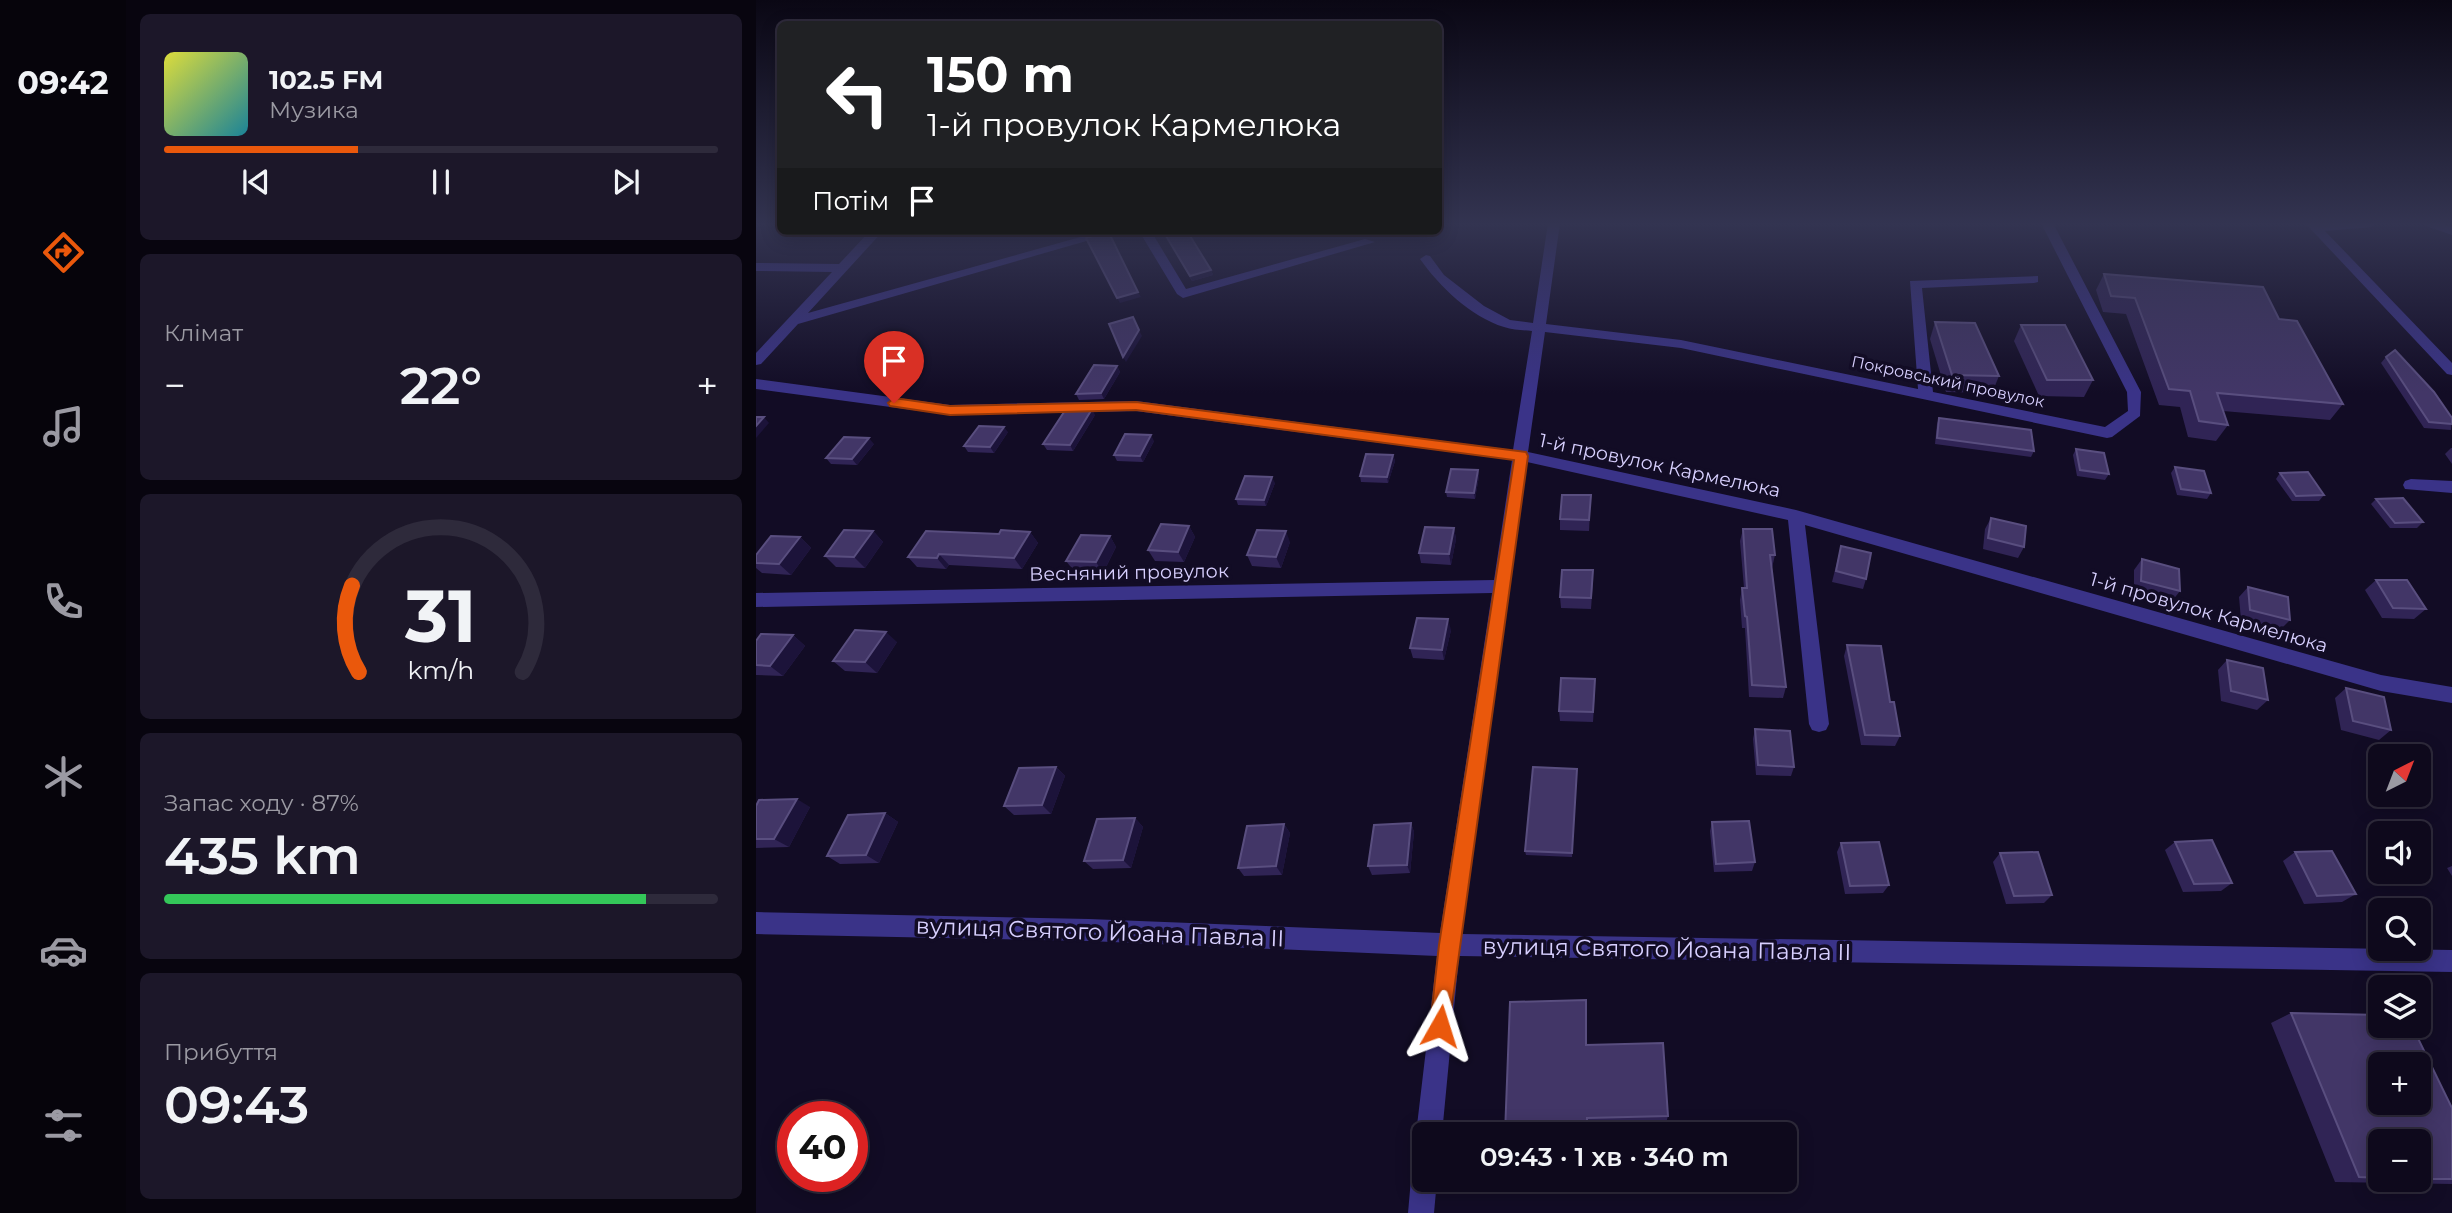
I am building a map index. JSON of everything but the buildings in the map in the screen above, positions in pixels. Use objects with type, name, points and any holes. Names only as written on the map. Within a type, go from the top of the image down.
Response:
[{"type":"street","points":[[756,361],[831,280]]},
{"type":"street","points":[[793,321],[941,280]]},
{"type":"street","points":[[1175,280],[1183,293],[1232,280]]},
{"type":"street","name":"Покровський провулок","points":[[1442,280],[1479,309],[1507,324],[1681,344],[2107,433],[2135,413],[2134,392],[2076,280]]},
{"type":"street","points":[[1430,1122],[1449,945],[1546,280]]},
{"type":"street","points":[[1926,394],[1915,284],[2020,280]]},
{"type":"street","points":[[2366,280],[2451,368]]},
{"type":"street","name":"1-й провулок Кармелюка","points":[[756,384],[950,410],[1136,406],[1521,456],[1796,516],[2381,683],[2452,695]]},
{"type":"street","points":[[2411,485],[2452,487]]},
{"type":"street","points":[[1796,516],[1819,724]]},
{"type":"street","name":"Весняний провулок","points":[[756,600],[1503,586]]},
{"type":"street","name":"вулиця Святого Йоана Павла II","points":[[756,923],[1089,930],[1449,945],[2452,961]]},
{"type":"street","points":[[1421,1213],[1423,1192]]},
{"type":"route","points":[[894,403],[950,410],[1136,406],[1521,456],[1449,945],[1440,1026]]}]
